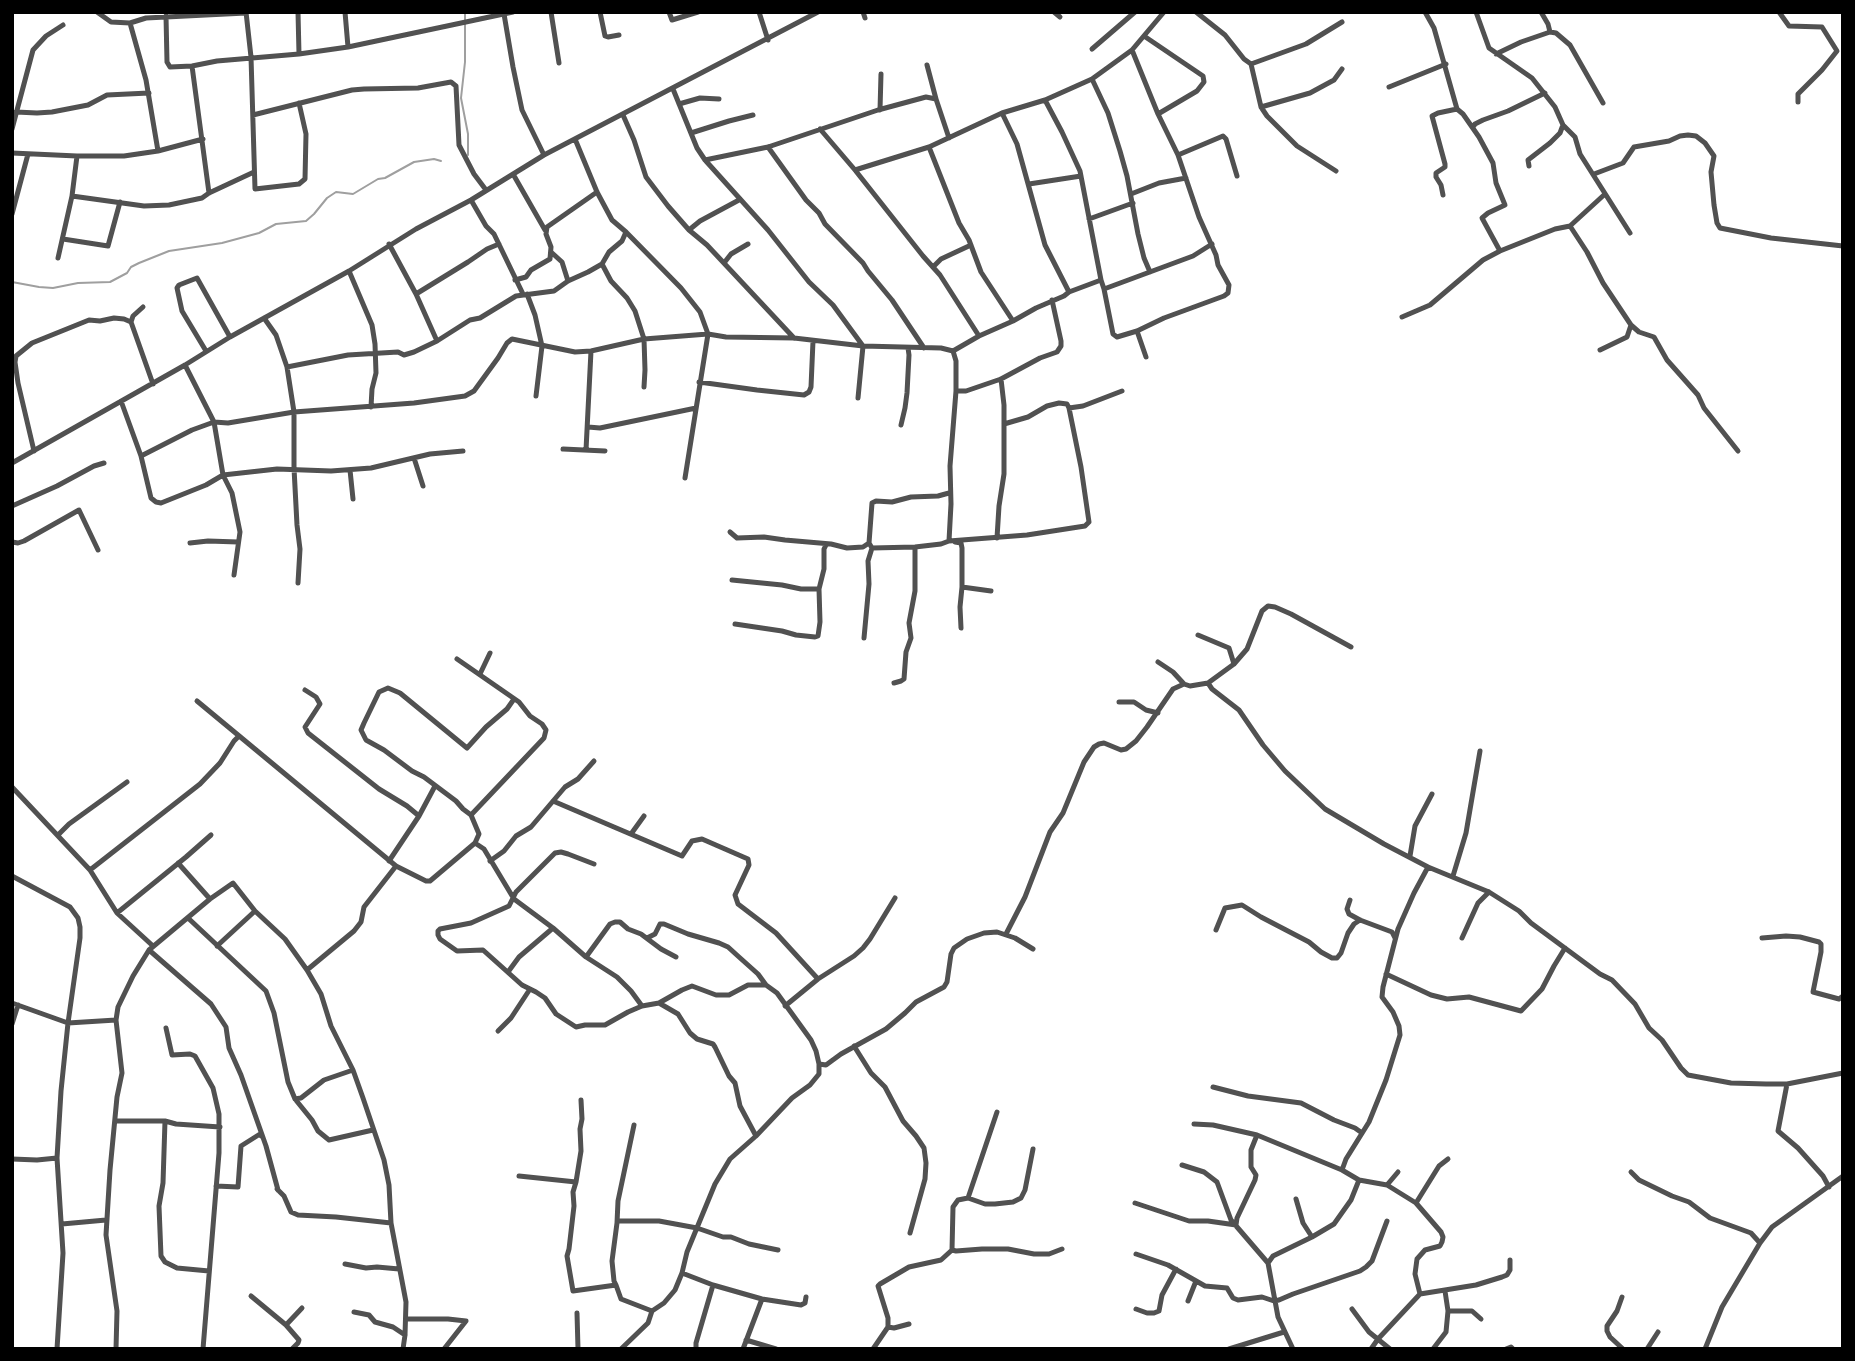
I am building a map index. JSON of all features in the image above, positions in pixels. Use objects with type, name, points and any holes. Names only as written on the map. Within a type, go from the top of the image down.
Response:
[{"type":"street","points":[[97,12],[111,22],[130,23],[166,16],[246,13],[251,57],[254,187],[257,190],[304,181],[306,134],[299,103]]},
{"type":"street","points":[[298,12],[299,54]]},
{"type":"street","points":[[345,12],[348,47]]},
{"type":"street","points":[[166,16],[170,67],[348,47],[513,12]]},
{"type":"street","points":[[551,12],[559,63]]},
{"type":"street","points":[[600,12],[605,36],[619,35]]},
{"type":"street","points":[[669,12],[672,20],[698,12]]},
{"type":"street","points":[[759,12],[768,40]]},
{"type":"street","points":[[12,463],[349,271],[389,244],[471,200],[544,155],[818,12]]},
{"type":"street","points":[[1054,12],[1060,18]]},
{"type":"street","points":[[1120,12],[1126,20]]},
{"type":"street","points":[[1092,49],[1135,12]]},
{"type":"street","points":[[855,170],[929,147],[1002,113],[1045,100],[1092,79],[1132,50],[1164,12]]},
{"type":"street","points":[[1196,12],[1225,35],[1251,64],[1261,107],[1267,116],[1297,146],[1336,172]]},
{"type":"street","points":[[1424,12],[1434,27],[1457,109],[1479,136],[1493,163],[1496,183],[1504,205],[1482,218],[1500,251]]},
{"type":"street","points":[[1476,12],[1489,48],[1532,78],[1555,107],[1563,125],[1575,137],[1580,154],[1630,233]]},
{"type":"street","points":[[1779,12],[1788,26],[1822,27],[1837,51],[1798,94],[1798,102]]},
{"type":"street","points":[[1543,13],[1550,32]]},
{"type":"street","points":[[504,14],[522,110],[544,155]]},
{"type":"street","points":[[1251,64],[1306,44],[1342,22]]},
{"type":"street","points":[[130,23],[149,93],[158,151]]},
{"type":"street","points":[[12,129],[33,50],[46,36],[63,25]]},
{"type":"street","points":[[1496,54],[1521,42],[1550,32],[1556,33],[1570,44],[1602,103]]},
{"type":"street","points":[[1144,36],[1203,76],[1204,82],[1197,91],[1158,114]]},
{"type":"street","points":[[1045,100],[1081,176],[1113,334],[1121,337],[1228,293],[1229,285],[1199,217],[1178,155],[1132,50]]},
{"type":"street","points":[[1389,87],[1446,64]]},
{"type":"street","points":[[927,65],[949,138]]},
{"type":"street","points":[[192,66],[209,193]]},
{"type":"street","points":[[1261,107],[1310,93],[1334,80],[1342,69]]},
{"type":"street","points":[[880,110],[881,74]]},
{"type":"street","points":[[1092,79],[1108,113],[1128,176],[1138,234],[1150,272]]},
{"type":"street","points":[[253,116],[363,89],[418,88],[451,82],[456,86],[459,145],[486,190]]},
{"type":"street","points":[[673,89],[697,148],[705,160],[768,230],[809,282],[833,305],[863,346],[858,398]]},
{"type":"street","points":[[16,112],[52,112],[88,104],[107,95],[149,93]]},
{"type":"street","points":[[1472,127],[1545,93]]},
{"type":"street","points":[[705,160],[768,147],[926,97],[936,99]]},
{"type":"street","points":[[679,104],[700,98],[719,99]]},
{"type":"street","points":[[1443,195],[1436,173],[1445,167],[1445,163],[1432,116],[1457,109]]},
{"type":"street","points":[[1002,113],[1017,144],[1045,245],[1069,292]]},
{"type":"street","points":[[623,115],[646,177],[689,230],[707,245],[794,338]]},
{"type":"street","points":[[691,133],[753,116]]},
{"type":"street","points":[[1529,166],[1528,160],[1560,133],[1563,125]]},
{"type":"street","points":[[820,129],[933,267],[979,336]]},
{"type":"street","points":[[1594,174],[1623,163],[1634,147],[1688,135],[1696,136],[1714,156],[1714,205],[1720,228],[1771,238],[1843,246]]},
{"type":"street","points":[[1178,155],[1223,136],[1237,176]]},
{"type":"street","points":[[12,153],[124,156],[158,151],[203,139]]},
{"type":"street","points":[[575,139],[612,220],[687,296],[700,312],[708,334],[685,478]]},
{"type":"street","points":[[768,147],[825,224],[863,262],[923,348]]},
{"type":"street","points":[[929,147],[981,272],[1013,321]]},
{"type":"street","points":[[12,214],[28,154]]},
{"type":"street","points":[[58,258],[72,196],[77,156]]},
{"type":"street","points":[[72,196],[144,206],[169,205],[202,198],[254,172]]},
{"type":"street","points":[[513,174],[545,230],[551,252],[547,261],[531,270],[526,277],[515,281]]},
{"type":"street","points":[[1029,184],[1081,176]]},
{"type":"street","points":[[1131,194],[1159,183],[1186,178]]},
{"type":"street","points":[[545,230],[597,192]]},
{"type":"street","points":[[1402,317],[1430,305],[1483,260],[1555,229],[1570,226],[1605,194]]},
{"type":"street","points":[[471,200],[499,244],[521,294],[535,315],[542,346],[536,396]]},
{"type":"street","points":[[689,230],[739,200]]},
{"type":"street","points":[[63,239],[108,246],[120,202]]},
{"type":"street","points":[[1089,219],[1133,203]]},
{"type":"street","points":[[1570,226],[1631,325],[1639,332],[1654,337],[1674,370],[1698,395],[1704,408],[1738,451]]},
{"type":"street","points":[[287,367],[376,352],[398,352],[404,355],[437,341],[470,320],[480,318],[521,294],[554,291],[602,264],[609,252],[622,241],[626,232]]},
{"type":"street","points":[[389,244],[437,341]]},
{"type":"street","points":[[416,294],[487,248],[499,244]]},
{"type":"street","points":[[724,263],[731,254],[748,244]]},
{"type":"street","points":[[1104,289],[1193,256],[1212,244]]},
{"type":"street","points":[[933,267],[941,259],[971,245]]},
{"type":"street","points":[[551,252],[562,262],[568,281]]},
{"type":"street","points":[[602,264],[611,281],[635,311],[644,339],[644,387]]},
{"type":"street","points":[[349,271],[372,325],[376,373],[371,407]]},
{"type":"street","points":[[206,351],[182,311],[177,288],[179,285],[197,278],[230,337]]},
{"type":"street","points":[[141,456],[214,422],[228,423],[294,412],[414,403],[470,394],[512,339],[575,352],[644,339],[708,334],[953,351],[1052,300],[1101,280]]},
{"type":"street","points":[[956,391],[966,391],[1001,379],[1057,352],[1061,346],[1052,300]]},
{"type":"street","points":[[143,307],[133,316],[131,322],[153,384]]},
{"type":"street","points":[[34,451],[15,383],[15,362],[20,352],[32,343],[89,320],[124,318],[131,322]]},
{"type":"street","points":[[264,318],[275,335],[287,367],[294,412],[294,468],[300,549],[298,583]]},
{"type":"street","points":[[1600,350],[1627,337],[1631,325]]},
{"type":"street","points":[[1137,331],[1146,357]]},
{"type":"street","points":[[699,382],[804,395],[811,387],[813,341]]},
{"type":"street","points":[[901,425],[907,393],[908,348]]},
{"type":"street","points":[[586,450],[591,351]]},
{"type":"street","points":[[949,541],[949,493],[956,391],[956,361],[953,351]]},
{"type":"street","points":[[185,365],[214,422],[223,475],[232,493],[240,532],[234,575]]},
{"type":"street","points":[[997,538],[1003,474],[1001,379]]},
{"type":"street","points":[[1069,408],[1083,407],[1122,391]]},
{"type":"street","points":[[121,401],[141,456],[151,498],[160,503],[223,475],[276,468],[371,468],[430,454],[463,451]]},
{"type":"street","points":[[730,532],[737,538],[764,537],[848,548],[915,547],[949,541],[1027,536],[1084,526],[1088,522],[1081,467],[1066,404],[1047,406],[1028,417],[1004,424]]},
{"type":"street","points":[[589,428],[696,408]]},
{"type":"street","points":[[563,449],[605,452]]},
{"type":"street","points":[[414,458],[423,486]]},
{"type":"street","points":[[12,506],[104,463]]},
{"type":"street","points":[[350,470],[353,499]]},
{"type":"street","points":[[864,638],[872,503],[949,493]]},
{"type":"street","points":[[12,542],[24,541],[79,510],[98,550]]},
{"type":"street","points":[[949,541],[961,543],[962,548],[961,628]]},
{"type":"street","points":[[190,543],[239,542]]},
{"type":"street","points":[[735,625],[816,638],[820,622],[820,589],[826,545]]},
{"type":"street","points":[[894,683],[904,679],[906,652],[911,638],[909,622],[915,591],[915,547]]},
{"type":"street","points":[[732,580],[820,589]]},
{"type":"street","points":[[962,587],[991,591]]},
{"type":"street","points":[[1158,662],[1184,684],[1190,686],[1208,683],[1234,664],[1247,649],[1262,611],[1268,606],[1291,614],[1350,647]]},
{"type":"street","points":[[1198,635],[1229,648],[1234,664]]},
{"type":"street","points":[[480,674],[490,653]]},
{"type":"street","points":[[457,659],[519,702],[546,730],[544,738],[471,815]]},
{"type":"street","points":[[1208,683],[1239,710],[1263,745],[1325,809],[1428,867],[1489,892],[1519,911],[1531,923],[1600,974],[1612,980],[1636,1004],[1649,1028],[1662,1040],[1688,1074],[1731,1083],[1787,1084],[1843,1073]]},
{"type":"street","points":[[1006,934],[1025,897],[1050,832],[1063,813],[1090,752],[1104,743],[1121,750],[1126,749],[1136,741],[1158,713],[1173,689],[1184,684]]},
{"type":"street","points":[[197,701],[396,866],[430,881],[475,843],[480,834],[471,815],[456,801],[366,740],[361,730],[379,692],[388,688],[400,693],[467,748],[514,699]]},
{"type":"street","points":[[305,690],[316,697],[320,704],[305,726],[308,733],[379,789],[419,816]]},
{"type":"street","points":[[1119,702],[1134,702],[1146,710],[1158,713]]},
{"type":"street","points":[[90,870],[200,784],[220,763],[239,736]]},
{"type":"street","points":[[1452,876],[1466,833],[1480,751]]},
{"type":"street","points":[[490,861],[504,851],[516,836],[531,827],[565,787],[578,779],[594,761]]},
{"type":"street","points":[[58,835],[127,782]]},
{"type":"street","points":[[390,860],[435,786]]},
{"type":"street","points":[[12,787],[90,870],[117,913],[211,1004],[226,1027],[229,1048],[266,1146],[278,1190]]},
{"type":"street","points":[[1410,856],[1415,826],[1432,794]]},
{"type":"street","points":[[553,801],[682,856],[692,841],[702,839],[748,859],[749,865],[735,895],[738,904],[776,933],[818,979]]},
{"type":"street","points":[[631,834],[644,816]]},
{"type":"street","points":[[117,913],[211,835]]},
{"type":"street","points":[[475,843],[484,849],[514,899],[554,928],[586,957],[617,976],[642,1006]]},
{"type":"street","points":[[594,864],[561,852],[555,853],[516,892],[509,906],[471,923],[443,928],[438,931],[440,939],[457,951],[483,950],[522,985],[545,998],[556,1014],[576,1027],[605,1026],[628,1012],[659,1003],[692,986],[716,995],[729,995],[748,985],[766,985]]},
{"type":"street","points":[[178,863],[210,899]]},
{"type":"street","points":[[307,970],[354,931],[361,922],[363,907],[396,866]]},
{"type":"street","points":[[1342,1170],[1369,1122],[1400,1035],[1393,1012],[1382,997],[1398,929],[1428,867]]},
{"type":"street","points":[[12,876],[70,907],[78,918],[80,938],[68,1023],[57,1158],[63,1253],[57,1349]]},
{"type":"street","points":[[116,1349],[117,1311],[106,1220],[117,1097],[122,1073],[116,1020],[118,1007],[151,948],[233,883],[255,911],[285,939],[307,970],[321,994],[331,1026],[353,1070],[384,1160],[389,1185],[391,1223],[406,1302],[402,1349]]},
{"type":"street","points":[[1462,938],[1478,902],[1489,892]]},
{"type":"street","points":[[785,1006],[863,948],[895,898]]},
{"type":"street","points":[[1350,900],[1348,912],[1360,920],[1392,932],[1395,938]]},
{"type":"street","points":[[1216,930],[1225,908],[1242,905],[1309,942],[1321,952],[1337,958],[1348,933],[1360,920]]},
{"type":"street","points":[[217,946],[255,911]]},
{"type":"street","points":[[188,918],[266,991],[275,1019],[288,1082],[295,1100],[318,1131],[329,1140],[373,1130]]},
{"type":"street","points":[[586,957],[610,924],[615,922],[641,934],[676,957]]},
{"type":"street","points":[[621,1349],[648,1323],[652,1311],[664,1303],[675,1290],[687,1252],[715,1184],[730,1159],[819,1074],[816,1051],[811,1040],[777,993],[728,947],[664,924],[660,924],[655,934],[647,938]]},
{"type":"street","points":[[508,972],[519,957],[554,928]]},
{"type":"street","points":[[1392,932],[1398,929]]},
{"type":"street","points":[[819,1064],[826,1065],[886,1029],[916,1002],[944,987],[951,954],[954,948],[967,939],[984,933],[1006,934],[1033,949]]},
{"type":"street","points":[[1762,938],[1786,936],[1819,942],[1821,952],[1813,992],[1839,999],[1843,996]]},
{"type":"street","points":[[1386,974],[1431,995],[1447,999],[1469,997],[1521,1011],[1542,989],[1565,948]]},
{"type":"street","points":[[498,1031],[511,1018],[530,989]]},
{"type":"street","points":[[659,1003],[678,1014],[697,1039],[713,1044],[735,1083],[740,1105],[757,1136]]},
{"type":"street","points":[[12,1024],[15,1004],[68,1023],[116,1020]]},
{"type":"street","points":[[166,1028],[172,1055],[195,1056],[217,1098],[220,1127],[203,1349]]},
{"type":"street","points":[[854,1046],[871,1073],[885,1087],[903,1121],[924,1148],[925,1179],[910,1233]]},
{"type":"street","points":[[295,1100],[324,1080],[353,1070]]},
{"type":"street","points":[[1787,1084],[1778,1130],[1823,1176],[1829,1187]]},
{"type":"street","points":[[1213,1087],[1248,1096],[1301,1103],[1362,1133]]},
{"type":"street","points":[[580,1100],[581,1152],[573,1192],[574,1206],[566,1256],[573,1291],[616,1285]]},
{"type":"street","points":[[968,1198],[998,1112]]},
{"type":"street","points":[[116,1121],[165,1121],[220,1127]]},
{"type":"street","points":[[165,1121],[163,1183],[159,1206],[161,1256],[165,1262],[177,1268],[209,1271]]},
{"type":"street","points":[[1194,1124],[1213,1125],[1256,1135],[1342,1170],[1359,1180],[1387,1185],[1416,1203],[1443,1237],[1440,1245],[1425,1250],[1417,1259],[1415,1274],[1420,1294]]},
{"type":"street","points":[[634,1125],[618,1201],[612,1261],[614,1281],[621,1299],[652,1311]]},
{"type":"street","points":[[216,1186],[238,1187],[241,1146],[260,1134],[275,1187],[284,1196],[291,1212],[298,1215],[391,1223]]},
{"type":"street","points":[[1236,1225],[1255,1180],[1256,1175],[1251,1167],[1251,1150],[1256,1135]]},
{"type":"street","points":[[873,1349],[888,1327],[888,1318],[878,1289],[880,1283],[909,1267],[941,1260],[951,1250],[953,1207],[958,1199],[968,1198],[985,1204],[995,1204],[1021,1198],[1033,1149]]},
{"type":"street","points":[[12,1159],[57,1158]]},
{"type":"street","points":[[1416,1203],[1439,1166],[1448,1159]]},
{"type":"street","points":[[1182,1165],[1204,1172],[1217,1182],[1231,1220],[1268,1263],[1274,1301],[1284,1332],[1293,1349]]},
{"type":"street","points":[[1387,1185],[1398,1172]]},
{"type":"street","points":[[1631,1172],[1639,1180],[1689,1202],[1710,1217],[1751,1233],[1760,1243]]},
{"type":"street","points":[[519,1176],[576,1182]]},
{"type":"street","points":[[1705,1349],[1722,1307],[1772,1227],[1843,1177]]},
{"type":"street","points":[[1268,1263],[1273,1256],[1334,1224],[1351,1200],[1359,1180]]},
{"type":"street","points":[[1296,1199],[1303,1223],[1312,1237]]},
{"type":"street","points":[[1135,1203],[1189,1221],[1236,1225]]},
{"type":"street","points":[[62,1224],[106,1220]]},
{"type":"street","points":[[618,1221],[659,1221],[697,1228],[778,1250]]},
{"type":"street","points":[[1136,1254],[1176,1269],[1211,1288],[1227,1288],[1233,1298],[1238,1300],[1262,1297],[1274,1301],[1366,1267],[1372,1261],[1387,1221]]},
{"type":"street","points":[[951,1250],[1008,1249],[1034,1254],[1049,1254],[1062,1250]]},
{"type":"street","points":[[1371,1349],[1420,1294],[1476,1285],[1507,1275],[1510,1260]]},
{"type":"street","points":[[345,1264],[399,1269]]},
{"type":"street","points":[[1136,1308],[1147,1313],[1159,1311],[1163,1295],[1176,1269]]},
{"type":"street","points":[[682,1273],[762,1299],[801,1305],[805,1303],[806,1297]]},
{"type":"street","points":[[1188,1301],[1196,1281]]},
{"type":"street","points":[[696,1349],[713,1285]]},
{"type":"street","points":[[1433,1349],[1446,1332],[1448,1311],[1445,1291]]},
{"type":"street","points":[[251,1296],[286,1325],[299,1342],[292,1349]]},
{"type":"street","points":[[1622,1297],[1607,1331],[1615,1347],[1623,1349]]},
{"type":"street","points":[[743,1349],[762,1299]]},
{"type":"street","points":[[286,1325],[302,1308]]},
{"type":"street","points":[[1352,1309],[1369,1332],[1390,1349]]},
{"type":"street","points":[[1448,1311],[1472,1311],[1481,1320]]},
{"type":"street","points":[[354,1312],[369,1315],[374,1322],[393,1327],[405,1335]]},
{"type":"street","points":[[577,1313],[578,1349]]},
{"type":"street","points":[[406,1319],[466,1321],[444,1349]]},
{"type":"street","points":[[888,1327],[909,1324]]},
{"type":"street","points":[[1229,1349],[1284,1332]]},
{"type":"street","points":[[1647,1349],[1658,1332]]},
{"type":"street","points":[[746,1340],[776,1349]]},
{"type":"street","points":[[1506,1349],[1513,1349]]},
{"type":"waterway","points":[[465,12],[465,62],[461,98],[468,134],[468,155]]},
{"type":"waterway","points":[[12,282],[53,288],[78,283],[110,282],[127,273],[131,267],[169,251],[222,243],[259,233],[276,224],[306,221],[336,192],[353,194],[414,162],[434,159],[441,161]]}]
